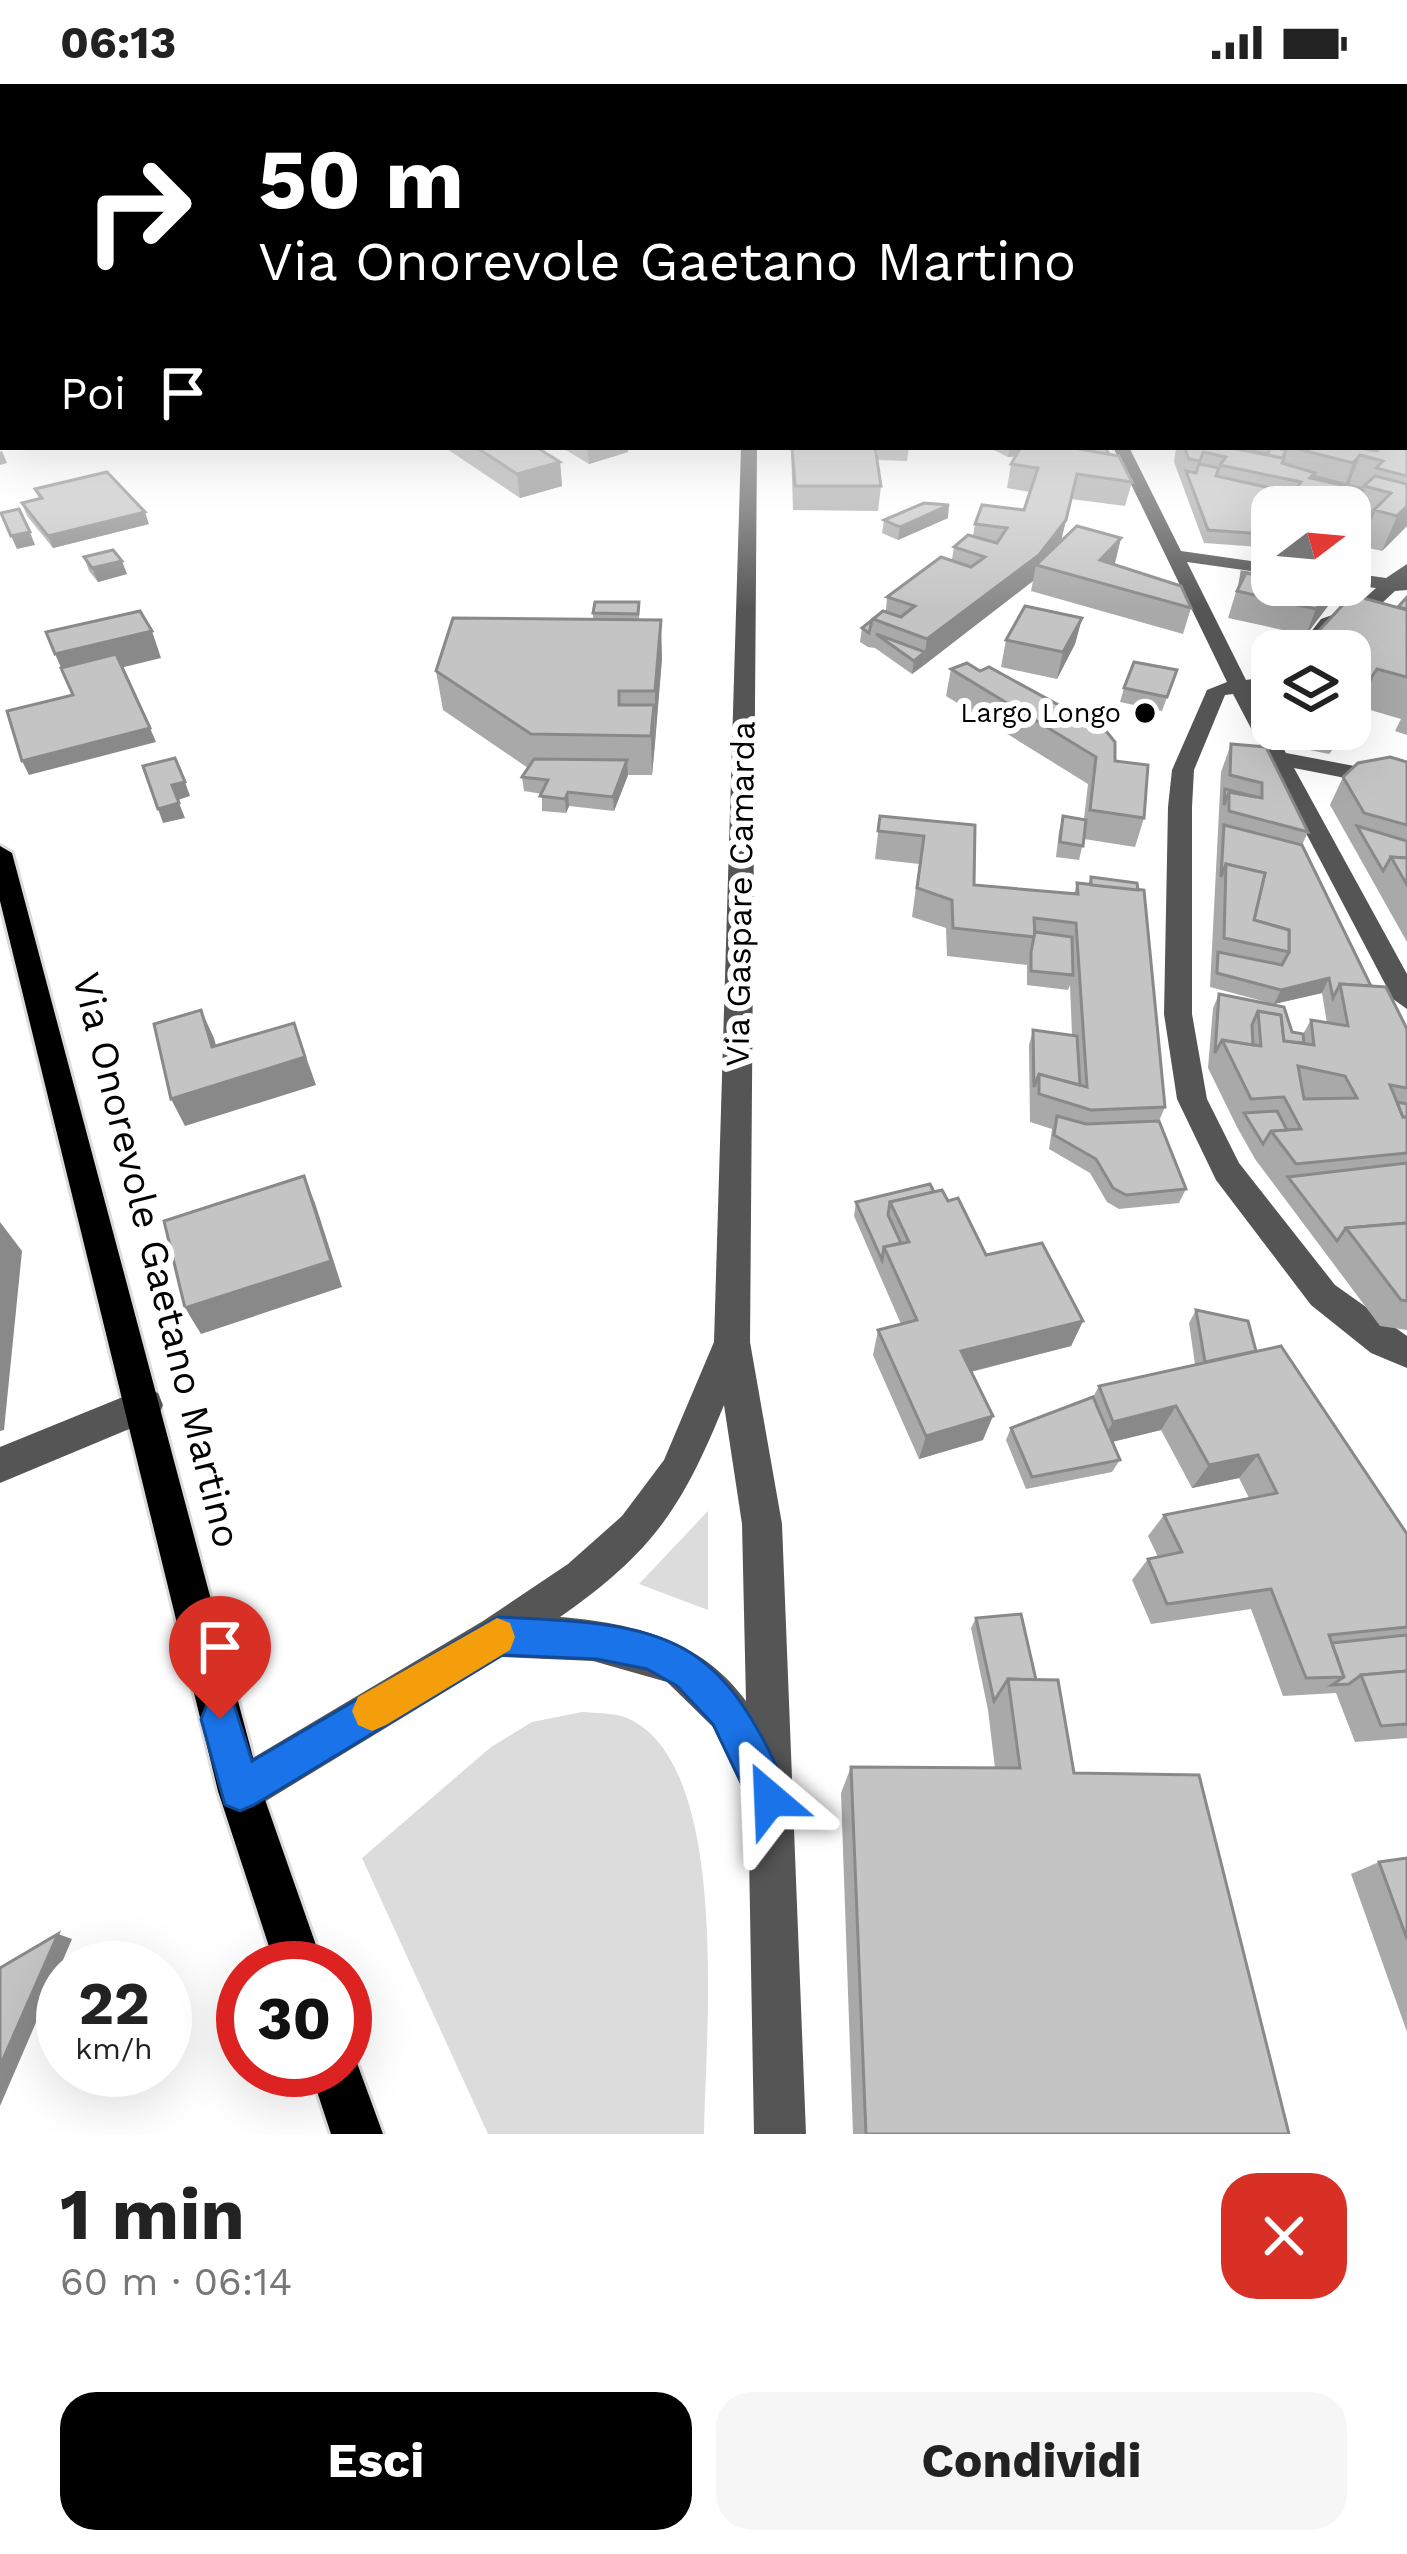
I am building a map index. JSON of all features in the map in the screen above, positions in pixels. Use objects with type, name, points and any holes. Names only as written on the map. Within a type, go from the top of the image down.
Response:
[{"type":"main road","name":"Via Onorevole Gaetano Martino","points":[[0,853],[240,1791],[291,1941]]},
{"type":"main road","points":[[344,2097],[357,2134]]},
{"type":"street","name":"Via Gaspare Camarda","points":[[749,450],[732,1342],[762,1525],[780,2134]]},
{"type":"street","points":[[1129,450],[1174,555],[1239,684],[1407,999]]},
{"type":"street","points":[[1174,555],[1251,566]]},
{"type":"street","points":[[1323,630],[1328,623],[1362,611],[1400,586],[1407,569]]},
{"type":"street","points":[[1251,683],[1217,690],[1183,770],[1178,1014],[1192,1099],[1227,1171],[1323,1295],[1383,1342],[1407,1352]]},
{"type":"street","points":[[1282,766],[1407,783]]},
{"type":"street","name":"Via Gaspare Camarda","points":[[240,1791],[498,1636],[582,1578],[636,1530],[678,1472],[732,1342]]},
{"type":"street","points":[[0,1465],[145,1406]]},
{"type":"street","name":"Via Gaspare Camarda","points":[[498,1636],[597,1640],[653,1651],[691,1672],[727,1710],[770,1799]]},
{"type":"shaded area","points":[[708,1511],[708,1610],[639,1584]]},
{"type":"shaded area","points":[[582,1712],[627,1718],[661,1745],[684,1789],[706,1907],[704,2134],[488,2134],[362,1858],[491,1747],[532,1722]]},
{"type":"building","points":[[481,450],[541,450],[560,462],[517,474]]},
{"type":"building","points":[[792,450],[875,450],[881,486],[795,486]]},
{"type":"building","points":[[1019,450],[1086,450],[1119,456],[1132,482],[1077,474],[1066,520],[1039,555],[927,639],[873,619],[883,611],[901,617],[915,606],[887,597],[941,557],[971,567],[985,557],[954,547],[968,535],[997,543],[1007,528],[975,524],[982,505],[1024,510],[1038,468],[1011,464]]},
{"type":"building","points":[[1185,450],[1243,450],[1284,458],[1282,463],[1315,473],[1310,478],[1345,486],[1298,486],[1301,482],[1220,465],[1226,457],[1203,452],[1200,461],[1189,459]]},
{"type":"building","points":[[1242,450],[1268,454],[1269,450],[1286,450],[1283,458]]},
{"type":"building","points":[[1302,450],[1371,450],[1407,450],[1407,476],[1376,468],[1383,461],[1360,455],[1353,463]]},
{"type":"building","points":[[1199,464],[1219,468],[1216,476],[1261,486],[1251,486],[1251,533],[1208,530],[1186,471],[1196,473]]},
{"type":"building","points":[[107,472],[145,512],[48,536],[22,503],[42,498],[35,489]]},
{"type":"building","points":[[1375,476],[1407,484],[1407,506],[1397,516],[1374,510],[1391,493],[1364,486]]},
{"type":"building","points":[[924,503],[949,505],[900,527],[884,520]]},
{"type":"building","points":[[19,509],[30,532],[11,536],[1,513]]},
{"type":"building","points":[[1077,526],[1121,538],[1100,560],[1181,586],[1191,608],[1036,565]]},
{"type":"building","points":[[113,550],[122,561],[92,568],[84,557]]},
{"type":"building","points":[[1246,573],[1251,574],[1251,594],[1237,591]]},
{"type":"building","points":[[1371,600],[1407,610],[1407,677],[1377,669],[1371,678],[1371,630],[1320,630],[1342,606],[1371,606]]},
{"type":"building","points":[[595,602],[639,602],[638,614],[593,613]]},
{"type":"building","points":[[1025,606],[1082,618],[1063,652],[1006,640]]},
{"type":"building","points":[[140,611],[152,631],[55,654],[46,632]]},
{"type":"building","points":[[453,618],[661,620],[655,691],[619,691],[619,705],[654,705],[651,736],[531,734],[436,671]]},
{"type":"building","points":[[876,634],[925,652],[914,661]]},
{"type":"building","points":[[116,654],[150,728],[22,761],[7,711],[73,695],[61,668]]},
{"type":"building","points":[[1134,662],[1177,670],[1167,697],[1124,688]]},
{"type":"building","points":[[967,663],[980,671],[989,667],[1106,731],[1115,742],[1115,761],[1148,765],[1144,818],[1090,810],[1096,757],[951,669]]},
{"type":"building","points":[[1231,744],[1267,750],[1308,832],[1229,811],[1229,792],[1262,798],[1262,783],[1230,775]]},
{"type":"building","points":[[1390,757],[1407,762],[1407,825],[1364,813],[1343,777],[1358,763]]},
{"type":"building","points":[[175,758],[185,782],[172,785],[179,803],[158,809],[143,766]]},
{"type":"building","points":[[534,759],[627,760],[613,797],[568,792],[565,799],[540,796],[548,780],[522,777]]},
{"type":"building","points":[[880,816],[975,825],[974,885],[1078,894],[1077,883],[1144,890],[1165,1107],[1091,1110],[1039,1094],[1039,1074],[1087,1087],[1076,923],[1034,918],[1035,937],[953,928],[952,900],[917,888],[924,836],[878,831]]},
{"type":"building","points":[[1063,816],[1086,820],[1083,846],[1060,842]]},
{"type":"building","points":[[1224,825],[1302,845],[1371,986],[1340,984],[1333,998],[1329,978],[1281,990],[1217,973],[1218,952],[1282,965],[1289,952],[1289,930],[1254,920],[1265,873],[1226,864],[1221,877]]},
{"type":"building","points":[[1357,826],[1407,841],[1407,858],[1391,857],[1383,871]]},
{"type":"building","points":[[1391,857],[1407,858],[1407,885]]},
{"type":"building","points":[[1226,864],[1265,873],[1254,920],[1289,930],[1289,952],[1224,938]]},
{"type":"building","points":[[1091,877],[1137,883],[1138,890],[1091,885]]},
{"type":"building","points":[[1035,932],[1072,937],[1073,975],[1031,971]]},
{"type":"building","points":[[1340,984],[1386,987],[1407,1029],[1407,1088],[1390,1085],[1407,1117],[1407,1153],[1296,1164],[1271,1131],[1301,1129],[1284,1097],[1251,1099],[1222,1040],[1261,1046],[1258,1011],[1281,1015],[1284,1041],[1314,1045],[1311,1020],[1348,1026]],"holes":[[[1298,1066],[1345,1076],[1357,1098],[1304,1099]]]},
{"type":"building","points":[[1219,994],[1284,1007],[1292,1032],[1303,1034],[1304,1043],[1284,1041],[1281,1015],[1258,1011],[1252,1025],[1253,1045],[1222,1040],[1215,1053]]},
{"type":"building","points":[[201,1010],[212,1047],[294,1023],[305,1057],[171,1099],[154,1024]]},
{"type":"building","points":[[1033,1030],[1077,1036],[1080,1085],[1039,1074],[1034,1087]]},
{"type":"building","points":[[1397,1102],[1407,1104],[1407,1117],[1403,1117]]},
{"type":"building","points":[[1277,1111],[1287,1130],[1271,1131],[1263,1144],[1244,1113]]},
{"type":"building","points":[[1057,1116],[1086,1124],[1159,1121],[1186,1189],[1126,1195],[1113,1188],[1096,1159],[1054,1135]]},
{"type":"building","points":[[1407,1163],[1407,1223],[1346,1228],[1337,1241],[1288,1177]]},
{"type":"building","points":[[304,1176],[331,1261],[185,1308],[164,1221]]},
{"type":"building","points":[[930,1184],[934,1192],[890,1202],[888,1215],[901,1243],[884,1247],[882,1260],[856,1202]]},
{"type":"building","points":[[942,1190],[948,1201],[958,1198],[986,1255],[1042,1243],[1083,1321],[961,1351],[993,1416],[926,1436],[878,1330],[917,1320],[884,1247],[909,1242],[890,1202]]},
{"type":"building","points":[[1407,1223],[1407,1301],[1401,1300],[1346,1228]]},
{"type":"building","points":[[1196,1310],[1248,1321],[1256,1351],[1205,1362]]},
{"type":"building","points":[[1281,1346],[1407,1534],[1407,1627],[1329,1635],[1344,1677],[1306,1678],[1271,1589],[1167,1604],[1148,1559],[1182,1552],[1164,1515],[1277,1493],[1258,1455],[1209,1465],[1176,1406],[1113,1422],[1099,1386]]},
{"type":"building","points":[[1093,1397],[1120,1460],[1032,1477],[1011,1428]]},
{"type":"building","points":[[1021,1614],[1036,1680],[1008,1679],[994,1701],[976,1618]]},
{"type":"building","points":[[1407,1635],[1407,1671],[1361,1675],[1349,1684],[1332,1685],[1344,1677],[1332,1643]]},
{"type":"building","points":[[1407,1671],[1407,1724],[1381,1726],[1361,1675]]},
{"type":"building","points":[[1008,1679],[1058,1680],[1074,1773],[1199,1775],[1289,2134],[866,2134],[851,1767],[1020,1768]]},
{"type":"building","points":[[1407,1858],[1407,1939],[1379,1862]]},
{"type":"building","points":[[36,1947],[36,1984],[0,2066],[0,1968]]},
{"type":"slow traffic","points":[[372,1711],[497,1637]]},
{"type":"place","name":"Largo Longo","points":[[1145,713]]},
{"type":"route","points":[[220,1719],[240,1791],[498,1636],[597,1640],[653,1651],[691,1672],[727,1710],[770,1799]]}]
